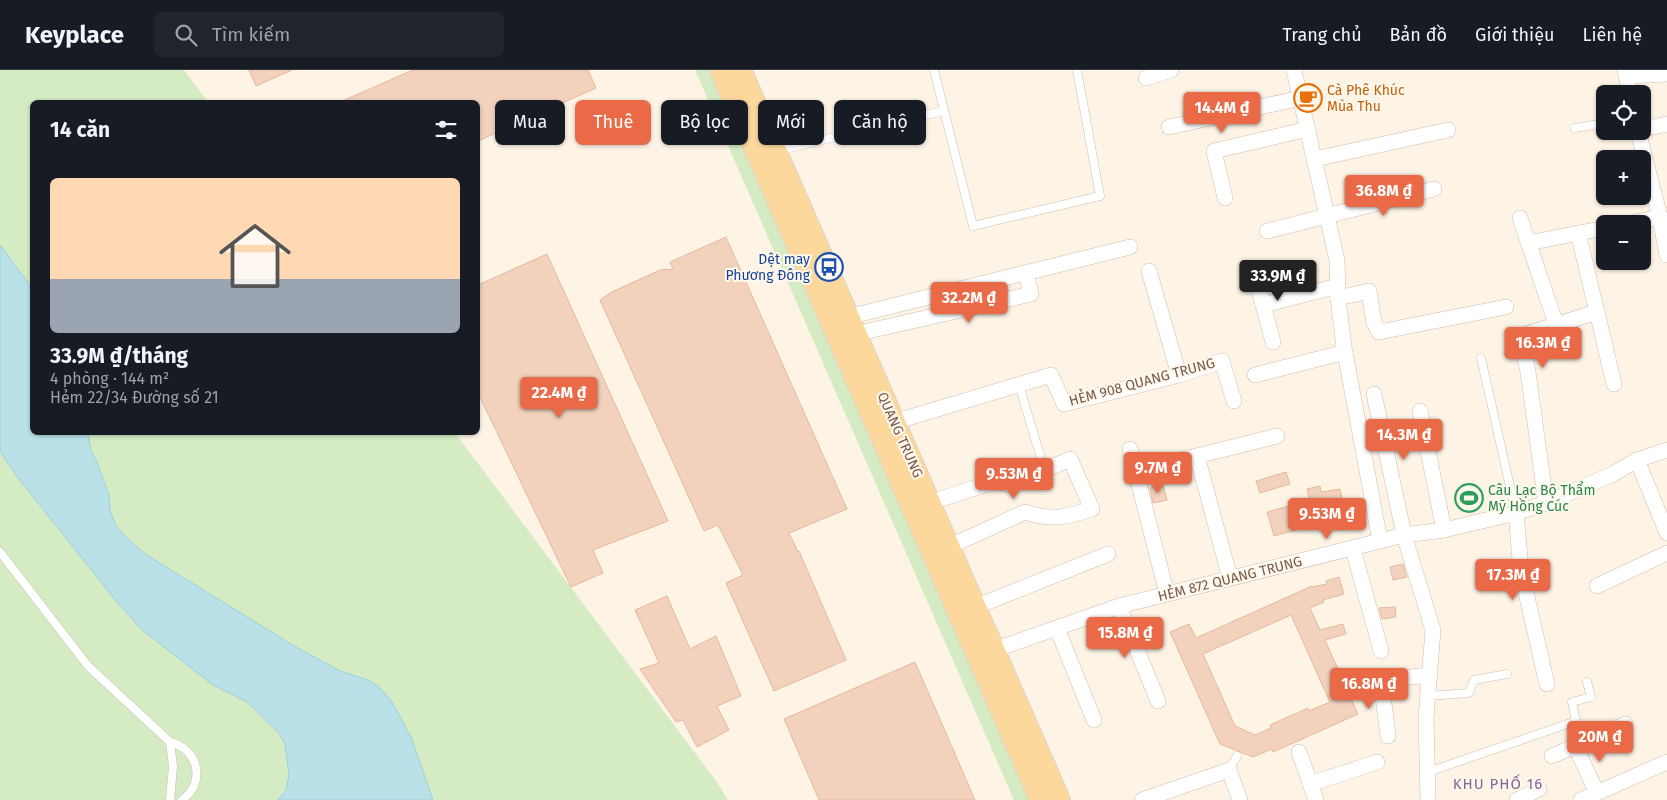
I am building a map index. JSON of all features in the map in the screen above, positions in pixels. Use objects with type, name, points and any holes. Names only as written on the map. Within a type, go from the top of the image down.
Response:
[{"type":"main road","name":"QUANG TRUNG","points":[[721,70],[1041,800]]},
{"type":"main road","name":"QUANG TRUNG","points":[[740,70],[1059,800]]},
{"type":"street","points":[[1146,78],[1171,70]]},
{"type":"street","points":[[1294,70],[1337,260],[1344,352],[1380,541]]},
{"type":"street","points":[[1625,73],[1667,74]]},
{"type":"street","points":[[1168,127],[1301,98]]},
{"type":"street","points":[[1651,127],[1667,124]]},
{"type":"street","points":[[1225,198],[1214,151],[1308,129]]},
{"type":"street","points":[[1314,159],[1448,130]]},
{"type":"street","points":[[1640,140],[1660,217],[1667,256]]},
{"type":"street","points":[[1267,231],[1434,189]]},
{"type":"street","points":[[1651,219],[1660,217]]},
{"type":"street","points":[[1520,218],[1556,324]]},
{"type":"street","points":[[1528,243],[1596,230]]},
{"type":"street","points":[[1578,233],[1614,384]]},
{"type":"street","points":[[852,326],[1026,273],[1130,248]]},
{"type":"street","points":[[1149,271],[1179,375]]},
{"type":"street","points":[[1254,271],[1273,342]]},
{"type":"street","points":[[852,326],[1031,294],[1026,273]]},
{"type":"street","points":[[1264,305],[1338,292],[1369,291],[1374,324],[1380,332],[1506,307]]},
{"type":"street","points":[[1546,503],[1528,372],[1520,336],[1597,312]]},
{"type":"street","points":[[1254,375],[1344,352]]},
{"type":"street","name":"HẺM 908 QUANG TRUNG","points":[[894,422],[1051,375],[1064,404],[1179,375],[1222,361],[1234,401]]},
{"type":"street","points":[[1374,394],[1404,535],[1433,630],[1426,718],[1428,800]]},
{"type":"street","points":[[1420,411],[1444,530]]},
{"type":"street","points":[[1161,466],[1277,436]]},
{"type":"street","points":[[1130,450],[1167,594]]},
{"type":"street","name":"HẺM 872 QUANG TRUNG","points":[[994,650],[1119,606],[1404,535],[1444,530],[1516,513],[1546,503],[1613,474],[1637,460],[1667,450]]},
{"type":"street","points":[[1197,456],[1230,578]]},
{"type":"street","points":[[929,503],[996,481],[1011,485],[1070,459],[1092,509],[1067,517],[1039,517],[1025,512],[948,546]]},
{"type":"street","points":[[1637,460],[1667,533]]},
{"type":"street","points":[[1516,513],[1521,571],[1547,684]]},
{"type":"street","points":[[1353,549],[1381,651]]},
{"type":"street","points":[[1596,586],[1667,553]]},
{"type":"street","points":[[975,607],[1108,554]]},
{"type":"street","points":[[1119,606],[1158,701]]},
{"type":"street","points":[[1057,628],[1094,720]]},
{"type":"street","points":[[1388,736],[1380,680],[1430,674]]},
{"type":"street","points":[[1552,756],[1625,724]]},
{"type":"street","points":[[1575,746],[1597,794]]},
{"type":"street","points":[[1299,752],[1316,800]]},
{"type":"street","points":[[1310,784],[1377,762]]},
{"type":"street","points":[[1581,800],[1667,762]]},
{"type":"street","points":[[1142,800],[1229,770],[1240,800]]},
{"type":"street","points":[[1517,800],[1539,789]]},
{"type":"lane","points":[[934,70],[973,226],[1100,196],[1077,70]]},
{"type":"lane","points":[[775,152],[943,111]]},
{"type":"lane","points":[[1575,128],[1596,124]]},
{"type":"lane","points":[[1481,358],[1516,513]]},
{"type":"lane","points":[[1019,385],[1040,455]]},
{"type":"lane","points":[[0,552],[88,666],[170,742],[181,744],[190,755],[196,765],[197,782],[189,795],[182,800]]},
{"type":"lane","points":[[1428,696],[1469,693],[1474,680],[1507,674]]},
{"type":"lane","points":[[1428,772],[1576,720],[1572,702],[1591,697],[1587,682]]},
{"type":"lane","points":[[170,742],[173,766],[170,800]]},
{"type":"lane","points":[[1229,770],[1237,756]]},
{"type":"green space","points":[[0,70],[184,70],[206,100],[30,100],[30,435],[456,435],[716,781],[728,800],[0,800]]},
{"type":"green space","points":[[695,70],[713,70],[726,100],[708,100]]},
{"type":"green space","points":[[728,145],[746,145],[1033,800],[1014,800]]},
{"type":"water","points":[[0,245],[30,285],[30,435],[88,435],[91,451],[109,495],[110,510],[116,526],[145,554],[296,647],[340,671],[368,680],[378,686],[392,702],[411,737],[433,800],[278,800],[286,790],[289,775],[285,744],[279,733],[247,702],[213,685],[141,629],[117,602],[15,474],[0,451]]},
{"type":"building","points":[[249,70],[292,70],[256,86]]},
{"type":"building","points":[[413,70],[588,70],[596,88],[565,102],[565,100],[495,100],[495,133],[480,140],[480,100],[345,100]]},
{"type":"building","points":[[726,237],[847,509],[789,533],[799,551],[846,660],[774,691],[726,583],[743,575],[718,525],[704,531],[600,300],[612,292],[660,270],[673,269],[670,262]]},
{"type":"building","points":[[547,254],[668,521],[593,550],[603,573],[571,587],[480,397],[480,284]]},
{"type":"building","points":[[1286,472],[1290,484],[1260,493],[1256,481]]},
{"type":"building","points":[[1163,485],[1167,500],[1153,503],[1150,488]]},
{"type":"building","points":[[1320,486],[1321,492],[1340,489],[1345,511],[1313,518],[1307,489]]},
{"type":"building","points":[[1289,506],[1296,530],[1274,536],[1267,512]]},
{"type":"building","points":[[1403,564],[1407,577],[1393,580],[1390,567]]},
{"type":"building","points":[[1339,577],[1344,594],[1323,600],[1324,602],[1310,608],[1320,630],[1343,624],[1346,634],[1325,640],[1358,714],[1273,752],[1272,749],[1253,757],[1220,744],[1170,632],[1189,624],[1196,638],[1312,586],[1327,584],[1326,581]],"holes":[[[1291,615],[1330,702],[1309,711],[1308,708],[1270,725],[1271,728],[1255,735],[1235,726],[1203,654]]]},
{"type":"building","points":[[667,596],[690,649],[716,636],[741,696],[717,706],[729,730],[697,747],[683,720],[676,722],[640,669],[659,663],[635,610]]},
{"type":"building","points":[[1395,607],[1396,617],[1382,619],[1379,608]]},
{"type":"building","points":[[915,662],[975,800],[819,800],[784,719]]},
{"type":"place","name":"Cà Phê Khúc Mùa Thu","points":[[1308,98]]},
{"type":"place","name":"Dệt may Phương Đông","points":[[829,267]]},
{"type":"place","name":"Câu Lạc Bộ Thẩm Mỹ Hồng Cúc","points":[[1469,498]]},
{"type":"district","name":"KHU PHỐ 16","points":[[1498,784]]}]
